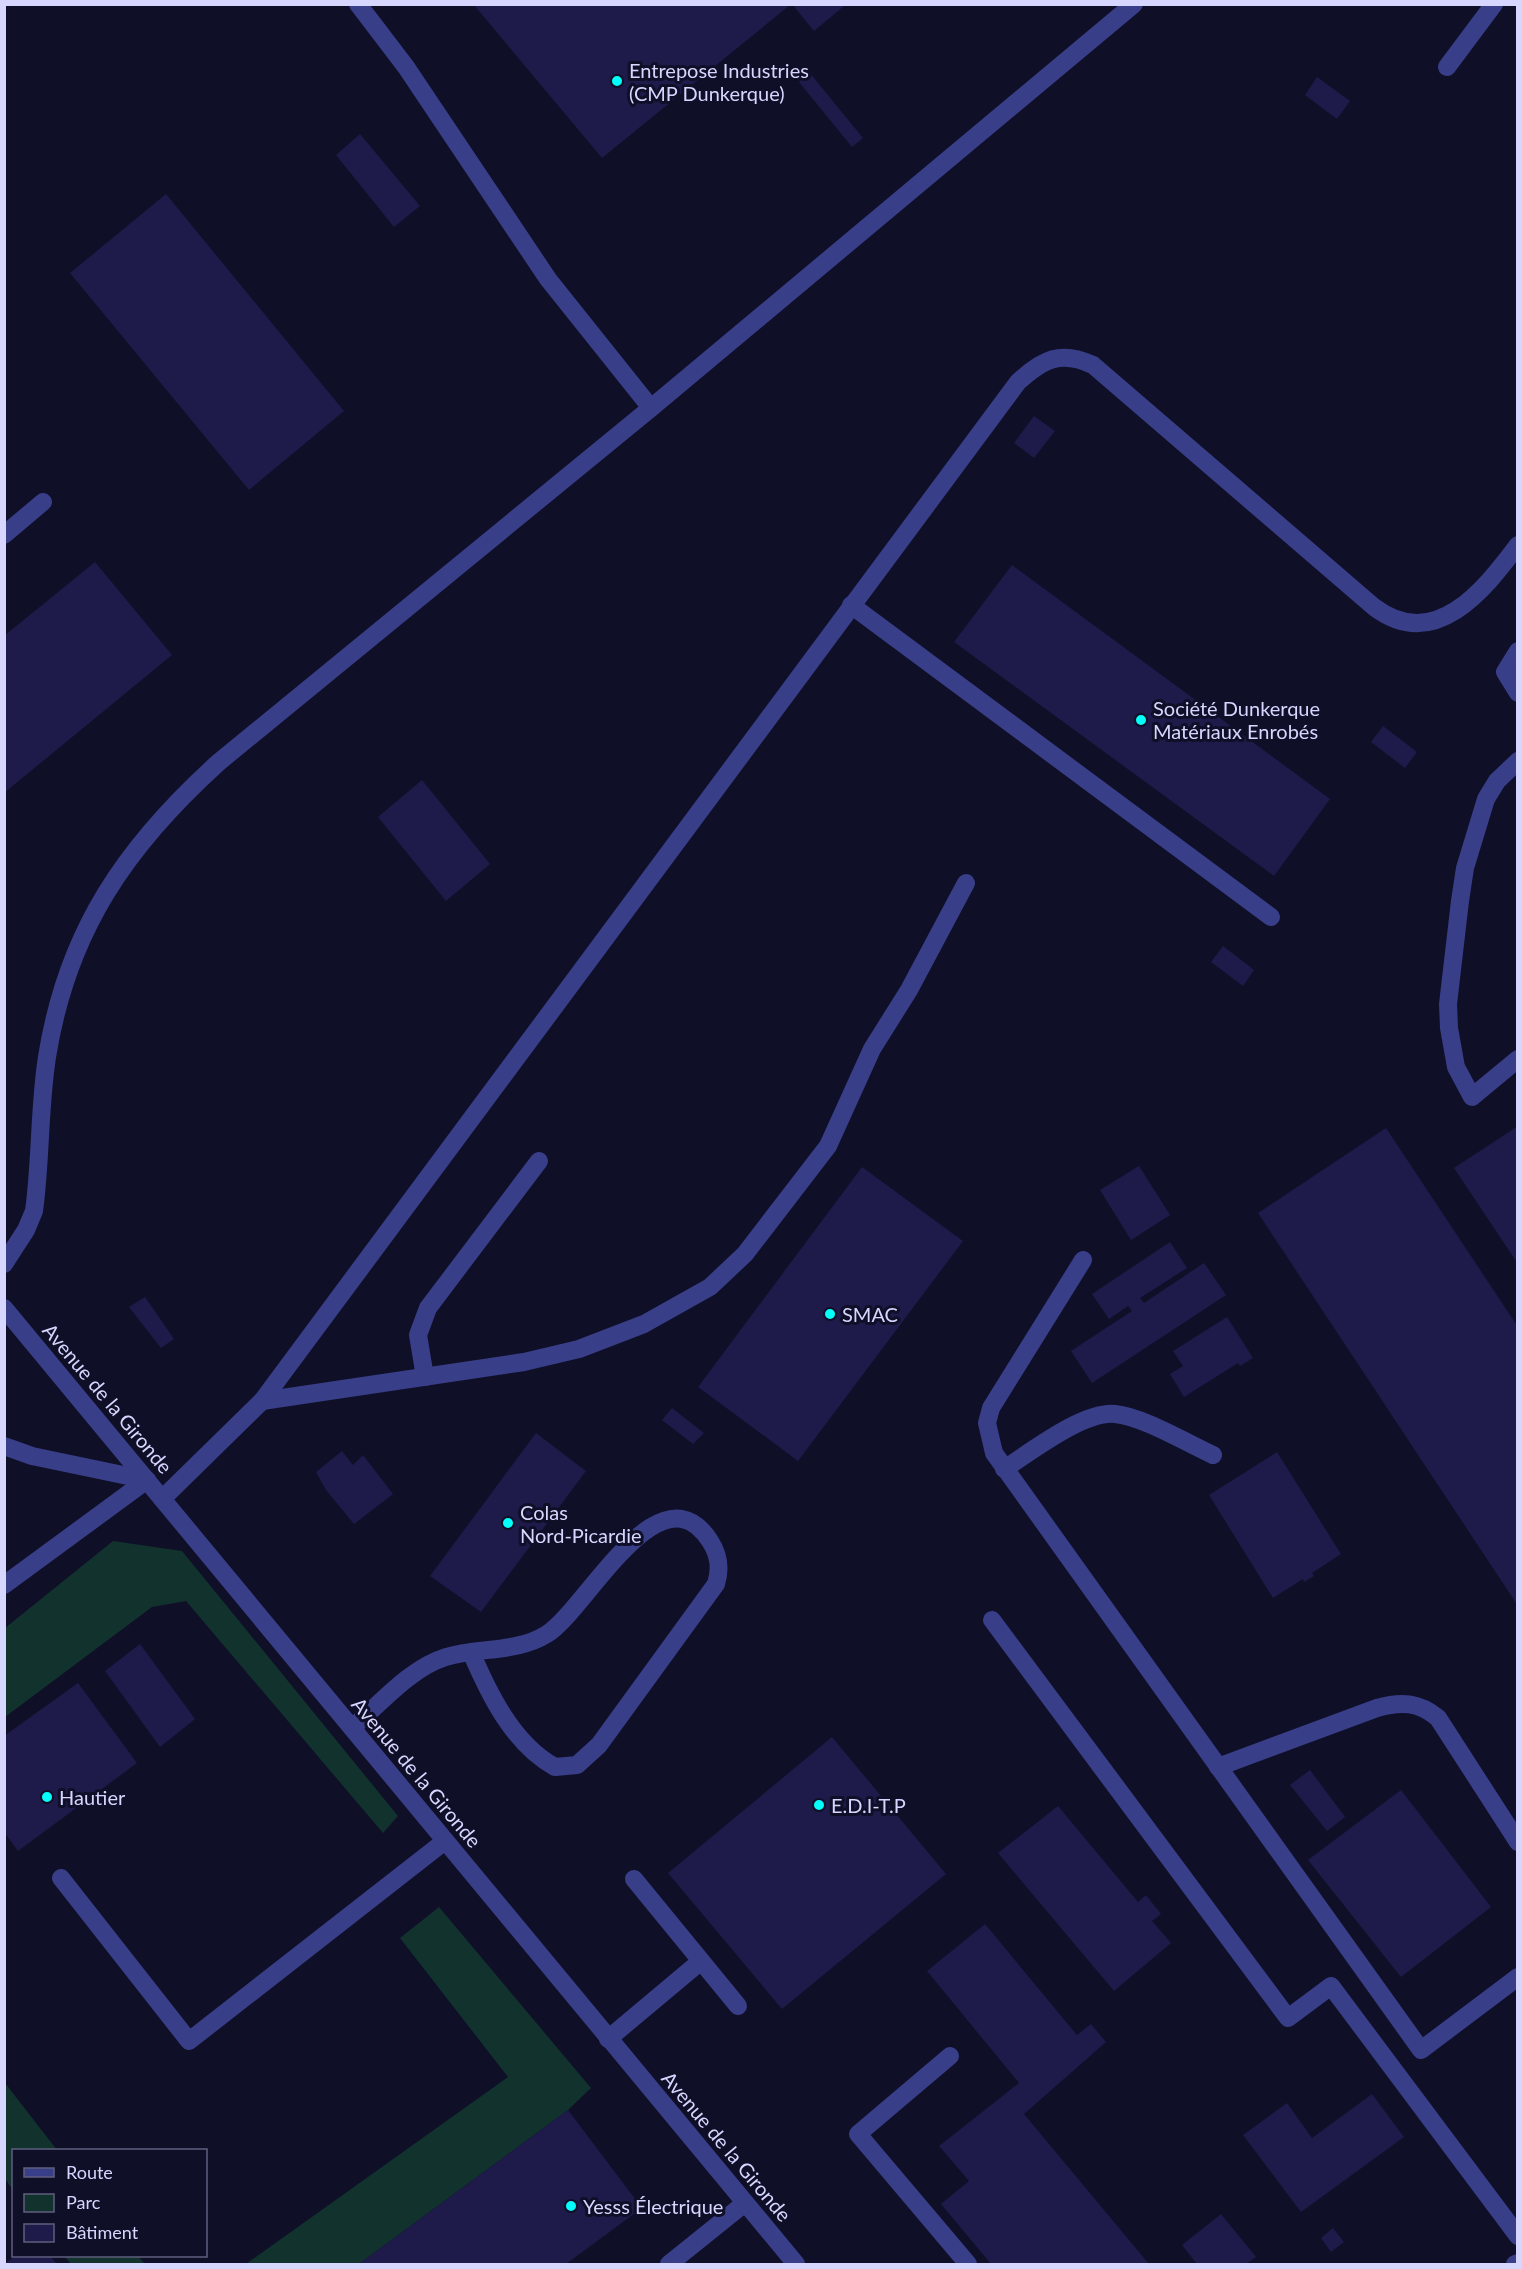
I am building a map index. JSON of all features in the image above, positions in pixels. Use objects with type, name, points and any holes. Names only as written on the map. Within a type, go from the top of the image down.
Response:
[{"type":"street","points":[[358,4],[406,67],[548,279],[651,408]]},
{"type":"street","points":[[4,1264],[26,1230],[34,1211],[46,1058],[53,1023],[74,952],[104,895],[130,856],[169,809],[219,762],[651,408],[1134,4]]},
{"type":"street","points":[[1447,67],[1494,4]]},
{"type":"street","points":[[162,1499],[262,1401],[851,605],[1018,382],[1030,371],[1062,356],[1077,358],[1093,365],[1386,616],[1402,622],[1433,620],[1462,607],[1488,584],[1518,545]]},
{"type":"street","points":[[4,535],[43,502]]},
{"type":"street","points":[[851,605],[1271,917]]},
{"type":"street","points":[[1518,651],[1505,672],[1518,693]]},
{"type":"street","points":[[1518,761],[1497,781],[1479,816],[1464,868],[1448,1004],[1450,1048],[1456,1067],[1472,1097],[1518,1059]]},
{"type":"street","points":[[262,1401],[533,1360],[602,1342],[670,1311],[710,1287],[746,1254],[828,1146],[872,1049],[909,990],[966,883]]},
{"type":"street","points":[[425,1377],[418,1335],[428,1308],[539,1161]]},
{"type":"street","points":[[1083,1260],[991,1408],[987,1423],[994,1453],[1421,2050],[1518,1977]]},
{"type":"street","name":"Avenue de la Gironde","points":[[4,1308],[796,2265]]},
{"type":"street","points":[[1004,1469],[1085,1420],[1113,1414],[1129,1417],[1213,1455]]},
{"type":"street","points":[[4,1446],[32,1456],[147,1480]]},
{"type":"street","points":[[4,1585],[147,1480]]},
{"type":"street","points":[[352,1728],[425,1666],[449,1656],[471,1652],[532,1642],[560,1626],[622,1550],[650,1527],[679,1519],[694,1523],[715,1548],[719,1563],[716,1584],[599,1745],[577,1764],[555,1767],[535,1753],[497,1706],[471,1652]]},
{"type":"street","points":[[992,1620],[1288,2018],[1331,1986],[1518,2236]]},
{"type":"street","points":[[1218,1767],[1377,1707],[1394,1703],[1412,1704],[1426,1708],[1438,1718],[1518,1842]]},
{"type":"street","points":[[61,1878],[189,2041],[445,1841]]},
{"type":"street","points":[[634,1880],[738,2006]]},
{"type":"street","points":[[608,2039],[700,1961]]},
{"type":"street","points":[[950,2056],[858,2134],[968,2265]]},
{"type":"street","points":[[669,2265],[745,2203]]},
{"type":"green space","points":[[113,1541],[182,1551],[398,1816],[383,1833],[186,1601],[152,1607],[5,1717],[5,1628]]},
{"type":"green space","points":[[439,1907],[591,2088],[568,2110],[359,2264],[246,2264],[508,2077],[400,1938]]},
{"type":"green space","points":[[5,2083],[56,2149],[12,2149],[12,2189],[5,2179]]},
{"type":"green space","points":[[65,2257],[139,2257],[145,2264],[71,2264]]},
{"type":"building","name":"Entrepose Industries (CMP Dunkerque)","points":[[792,4],[843,4],[844,6],[814,31]]},
{"type":"building","name":"Entrepose Industries (CMP Dunkerque)","points":[[474,5],[790,5],[602,158]]},
{"type":"building","points":[[809,72],[863,138],[852,147],[799,82]]},
{"type":"building","points":[[1317,77],[1350,101],[1337,119],[1305,95]]},
{"type":"building","points":[[360,134],[420,206],[394,227],[336,155]]},
{"type":"building","points":[[166,194],[344,411],[249,490],[70,273]]},
{"type":"building","points":[[1034,416],[1055,431],[1034,458],[1014,443]]},
{"type":"building","points":[[95,562],[172,655],[4,793],[4,636]]},
{"type":"building","name":"Société Dunkerque Matériaux Enrobés","points":[[1012,565],[1330,799],[1274,876],[954,642]]},
{"type":"building","points":[[1383,726],[1417,752],[1405,768],[1371,742]]},
{"type":"building","points":[[422,780],[490,864],[446,901],[378,817]]},
{"type":"building","points":[[1223,946],[1254,970],[1243,986],[1211,962]]},
{"type":"building","points":[[1518,1126],[1518,1264],[1454,1168]]},
{"type":"building","points":[[1386,1128],[1518,1327],[1518,1606],[1258,1213]]},
{"type":"building","points":[[1139,1166],[1170,1215],[1131,1240],[1100,1190]]},
{"type":"building","name":"SMAC","points":[[862,1167],[963,1241],[798,1461],[698,1387]]},
{"type":"building","points":[[1170,1242],[1187,1268],[1140,1298],[1144,1303],[1204,1263],[1226,1295],[1092,1383],[1071,1351],[1132,1311],[1128,1306],[1109,1319],[1092,1294]]},
{"type":"building","points":[[145,1297],[174,1339],[161,1348],[129,1307]]},
{"type":"building","points":[[1227,1317],[1253,1358],[1240,1366],[1238,1363],[1184,1397],[1170,1374],[1183,1366],[1173,1351]]},
{"type":"building","points":[[672,1408],[704,1433],[693,1444],[662,1420]]},
{"type":"building","name":"Colas Nord-Picardie","points":[[536,1433],[586,1471],[481,1612],[430,1576]]},
{"type":"building","points":[[342,1451],[353,1465],[363,1455],[393,1494],[354,1524],[326,1490],[316,1472]]},
{"type":"building","points":[[1277,1452],[1341,1554],[1312,1573],[1314,1576],[1304,1582],[1303,1579],[1273,1598],[1209,1495]]},
{"type":"building","points":[[140,1644],[195,1719],[160,1747],[105,1671]]},
{"type":"building","name":"Hautier","points":[[78,1683],[137,1763],[18,1851],[4,1832],[4,1736]]},
{"type":"building","name":"E.D.I-T.P","points":[[832,1737],[946,1874],[782,2009],[668,1873]]},
{"type":"building","points":[[1310,1770],[1345,1817],[1327,1831],[1290,1785]]},
{"type":"building","points":[[1401,1790],[1491,1907],[1401,1977],[1308,1860]]},
{"type":"building","points":[[1058,1806],[1138,1902],[1146,1895],[1161,1914],[1152,1921],[1171,1943],[1114,1991],[998,1853]]},
{"type":"building","points":[[985,1924],[1077,2035],[1091,2024],[1106,2042],[1024,2114],[1149,2264],[991,2264],[941,2204],[969,2181],[939,2146],[1019,2083],[927,1971]]},
{"type":"building","points":[[1372,2094],[1404,2137],[1301,2212],[1243,2135],[1287,2103],[1312,2138]]},
{"type":"building","points":[[568,2110],[642,2208],[566,2264],[359,2264]]},
{"type":"building","points":[[1221,2214],[1256,2257],[1246,2264],[1197,2264],[1182,2245]]},
{"type":"building","points":[[1333,2228],[1344,2242],[1331,2252],[1321,2238]]},
{"type":"building","points":[[14,2257],[51,2257],[57,2264],[4,2264]]},
{"type":"place","name":"Entrepose Industries (CMP Dunkerque)","points":[[617,81]]},
{"type":"place","name":"Société Dunkerque Matériaux Enrobés","points":[[1141,720]]},
{"type":"place","name":"SMAC","points":[[830,1314]]},
{"type":"place","name":"Colas Nord-Picardie","points":[[508,1523]]},
{"type":"place","name":"Hautier","points":[[47,1797]]},
{"type":"place","name":"E.D.I-T.P","points":[[819,1805]]},
{"type":"place","name":"Yesss Électrique","points":[[571,2206]]}]
